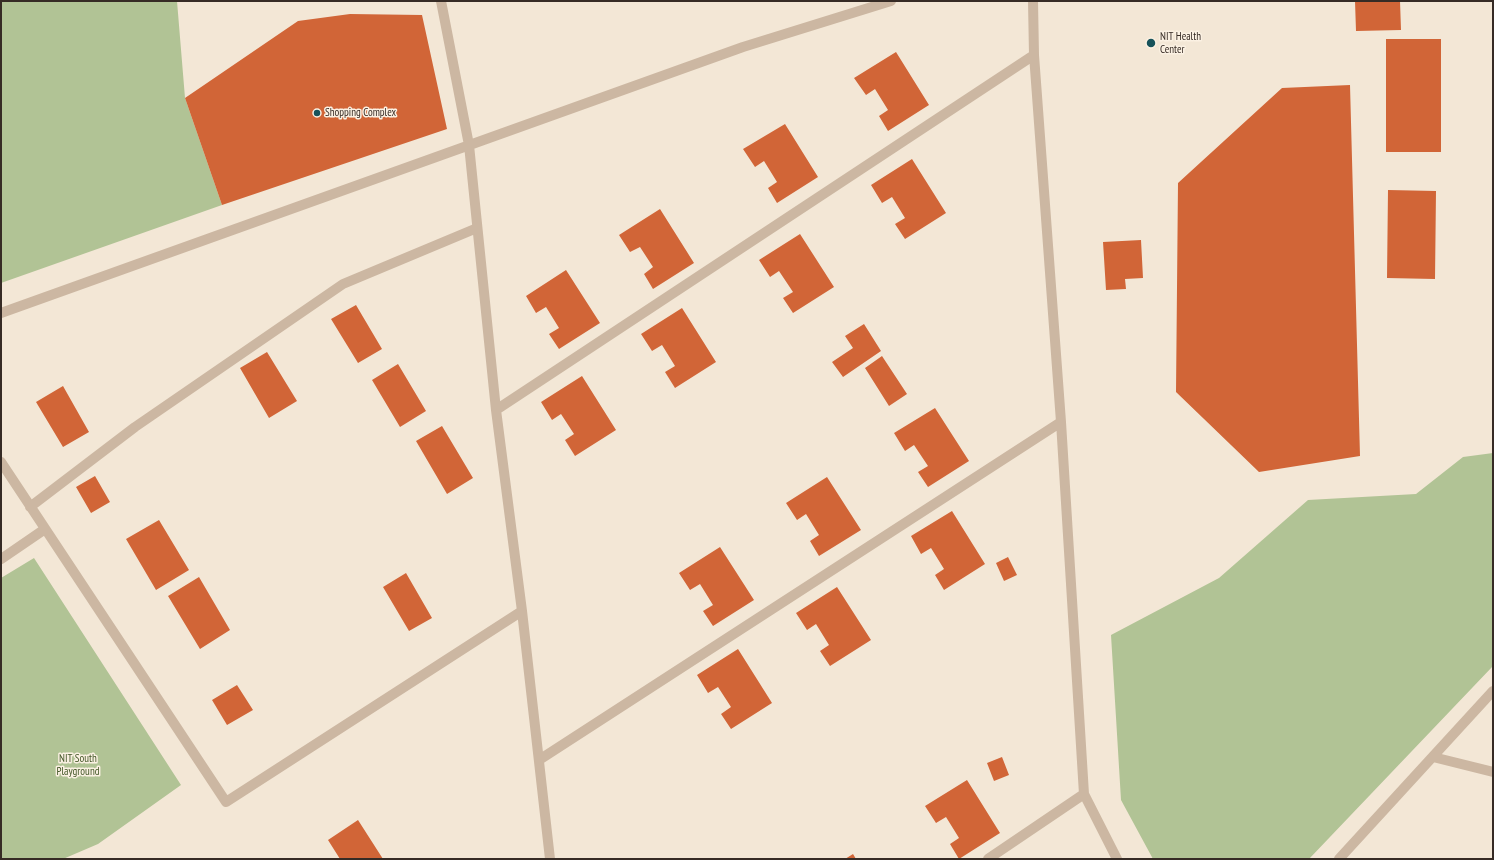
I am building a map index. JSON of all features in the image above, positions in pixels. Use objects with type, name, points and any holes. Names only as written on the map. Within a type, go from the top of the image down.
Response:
[{"type":"street","points":[[441,1],[469,145],[496,410],[522,611],[550,859]]},
{"type":"street","points":[[1,312],[743,47],[891,1]]},
{"type":"street","points":[[1033,1],[1034,55],[1084,794],[1117,859]]},
{"type":"street","points":[[496,410],[1034,55]]},
{"type":"street","points":[[30,506],[135,427],[343,284],[477,228]]},
{"type":"street","points":[[539,760],[1060,422]]},
{"type":"street","points":[[1,462],[226,802],[522,611]]},
{"type":"street","points":[[1,558],[45,529]]},
{"type":"street","points":[[1339,859],[1493,691]]},
{"type":"street","points":[[1433,757],[1493,772]]},
{"type":"street","points":[[988,859],[1084,794]]},
{"type":"green space","points":[[1,1],[177,1],[185,98],[222,205],[1,283]]},
{"type":"green space","points":[[1493,453],[1493,666],[1309,859],[1153,859],[1121,800],[1111,635],[1219,578],[1308,500],[1416,494],[1463,457]]},
{"type":"green space","name":"NIT South Playground","points":[[34,558],[181,785],[98,844],[63,859],[1,859],[1,578]]},
{"type":"building","points":[[1355,1],[1400,1],[1401,30],[1356,31]]},
{"type":"building","name":"Shopping Complex","points":[[350,14],[422,15],[447,129],[222,205],[185,98],[298,21]]},
{"type":"building","points":[[1386,39],[1441,39],[1441,152],[1386,152]]},
{"type":"building","points":[[896,52],[929,105],[888,131],[879,116],[888,110],[875,89],[866,95],[854,78]]},
{"type":"building","points":[[1350,85],[1360,456],[1259,472],[1176,392],[1178,183],[1282,88]]},
{"type":"building","points":[[785,124],[818,177],[777,203],[768,188],[777,182],[764,161],[755,167],[743,149]]},
{"type":"building","points":[[912,159],[946,213],[905,239],[895,224],[905,218],[892,197],[882,203],[871,185]]},
{"type":"building","points":[[1388,190],[1436,191],[1435,279],[1387,278]]},
{"type":"building","points":[[660,209],[694,263],[653,289],[644,274],[653,267],[640,247],[630,252],[619,235]]},
{"type":"building","points":[[800,234],[834,287],[793,313],[783,298],[793,292],[779,271],[770,277],[759,260]]},
{"type":"building","points":[[1141,240],[1143,278],[1125,279],[1126,289],[1106,290],[1103,242]]},
{"type":"building","points":[[566,270],[600,323],[559,349],[549,334],[559,328],[546,307],[536,313],[526,296]]},
{"type":"building","points":[[356,305],[382,349],[358,363],[331,319]]},
{"type":"building","points":[[682,308],[716,362],[675,388],[665,372],[675,366],[662,345],[652,351],[641,334]]},
{"type":"building","points":[[864,324],[881,351],[843,377],[832,362],[853,348],[845,336]]},
{"type":"building","points":[[267,352],[297,401],[269,418],[240,368]]},
{"type":"building","points":[[882,356],[907,394],[889,406],[865,368]]},
{"type":"building","points":[[398,364],[426,411],[400,427],[372,380]]},
{"type":"building","points":[[582,376],[616,430],[575,456],[565,440],[574,434],[561,414],[552,420],[541,402]]},
{"type":"building","points":[[63,386],[89,432],[63,447],[36,402]]},
{"type":"building","points":[[935,408],[969,461],[928,487],[918,472],[928,466],[914,445],[905,451],[894,433]]},
{"type":"building","points":[[442,426],[473,478],[447,494],[416,441]]},
{"type":"building","points":[[95,476],[110,502],[91,513],[76,487]]},
{"type":"building","points":[[827,477],[861,530],[819,556],[810,541],[819,535],[806,514],[797,520],[786,503]]},
{"type":"building","points":[[952,511],[985,564],[944,590],[935,575],[944,569],[931,548],[921,554],[911,536]]},
{"type":"building","points":[[159,520],[189,570],[156,590],[126,539]]},
{"type":"building","points":[[720,547],[754,600],[713,626],[703,611],[713,605],[700,584],[690,590],[679,573]]},
{"type":"building","points":[[1008,557],[1017,575],[1004,581],[996,563]]},
{"type":"building","points":[[406,573],[432,618],[409,631],[383,587]]},
{"type":"building","points":[[199,577],[230,630],[200,649],[168,596]]},
{"type":"building","points":[[837,587],[871,640],[830,666],[820,651],[829,645],[816,624],[807,630],[796,613]]},
{"type":"building","points":[[738,649],[772,703],[731,729],[721,714],[731,707],[718,687],[708,693],[697,675]]},
{"type":"building","points":[[237,685],[253,710],[227,725],[212,700]]},
{"type":"building","points":[[1002,757],[1009,775],[994,781],[987,763]]},
{"type":"building","points":[[967,780],[1000,833],[959,859],[950,844],[959,838],[946,817],[936,823],[925,806]]},
{"type":"building","points":[[358,820],[383,859],[340,859],[328,840]]},
{"type":"building","points":[[853,854],[856,859],[845,859]]},
{"type":"place","name":"NIT Health Center","points":[[1151,43]]},
{"type":"place","name":"Shopping Complex","points":[[317,113]]}]
